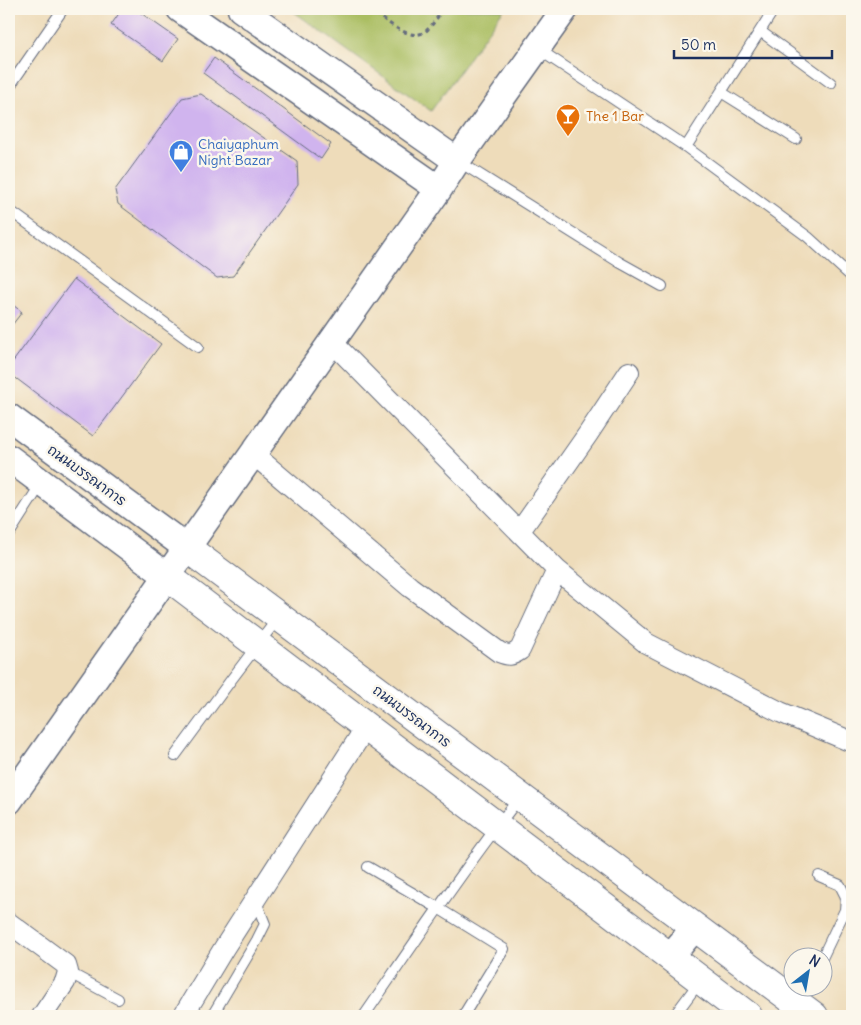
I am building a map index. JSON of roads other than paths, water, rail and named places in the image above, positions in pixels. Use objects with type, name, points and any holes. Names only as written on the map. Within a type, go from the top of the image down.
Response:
[{"type":"main road","name":"ถนนบรรณาการ","points":[[187,548],[695,927],[807,1003]]},
{"type":"main road","points":[[167,576],[748,1016]]},
{"type":"street","points":[[180,9],[439,189]]},
{"type":"street","points":[[241,9],[457,160]]},
{"type":"street","points":[[9,801],[439,189],[457,160],[565,9]]},
{"type":"street","points":[[332,342],[557,570],[646,643],[780,712],[852,742]]},
{"type":"street","points":[[520,531],[629,372]]},
{"type":"street","name":"ถนนบรรณาการ","points":[[9,418],[187,548]]},
{"type":"street","points":[[252,454],[410,587],[499,652],[508,656],[520,650],[557,570]]},
{"type":"street","points":[[9,458],[167,576]]},
{"type":"street","points":[[183,1016],[255,899],[366,727]]},
{"type":"street","points":[[9,923],[66,965],[68,972],[65,982],[42,1016]]},
{"type":"street","points":[[670,957],[695,927]]},
{"type":"lane","points":[[9,87],[63,9]]},
{"type":"lane","points":[[686,147],[774,9]]},
{"type":"lane","points":[[760,31],[831,83]]},
{"type":"lane","points":[[537,48],[686,147],[808,237],[851,272]]},
{"type":"lane","points":[[722,92],[796,139]]},
{"type":"lane","points":[[457,160],[619,262],[662,286]]},
{"type":"lane","points":[[9,210],[198,347]]},
{"type":"lane","points":[[9,534],[42,483]]},
{"type":"lane","points":[[175,756],[279,617]]},
{"type":"lane","points":[[364,1016],[438,908],[520,797]]},
{"type":"lane","points":[[368,867],[504,949],[463,1016]]},
{"type":"lane","points":[[819,876],[840,885],[846,897],[845,910],[827,948]]},
{"type":"lane","points":[[212,1016],[265,924],[255,899]]},
{"type":"lane","points":[[68,972],[118,999]]},
{"type":"lane","points":[[674,1016],[701,980]]},
{"type":"place","name":"The 1 Bar","points":[[568,137]]},
{"type":"place","name":"Chaiyaphum Night Bazar","points":[[181,173]]}]
